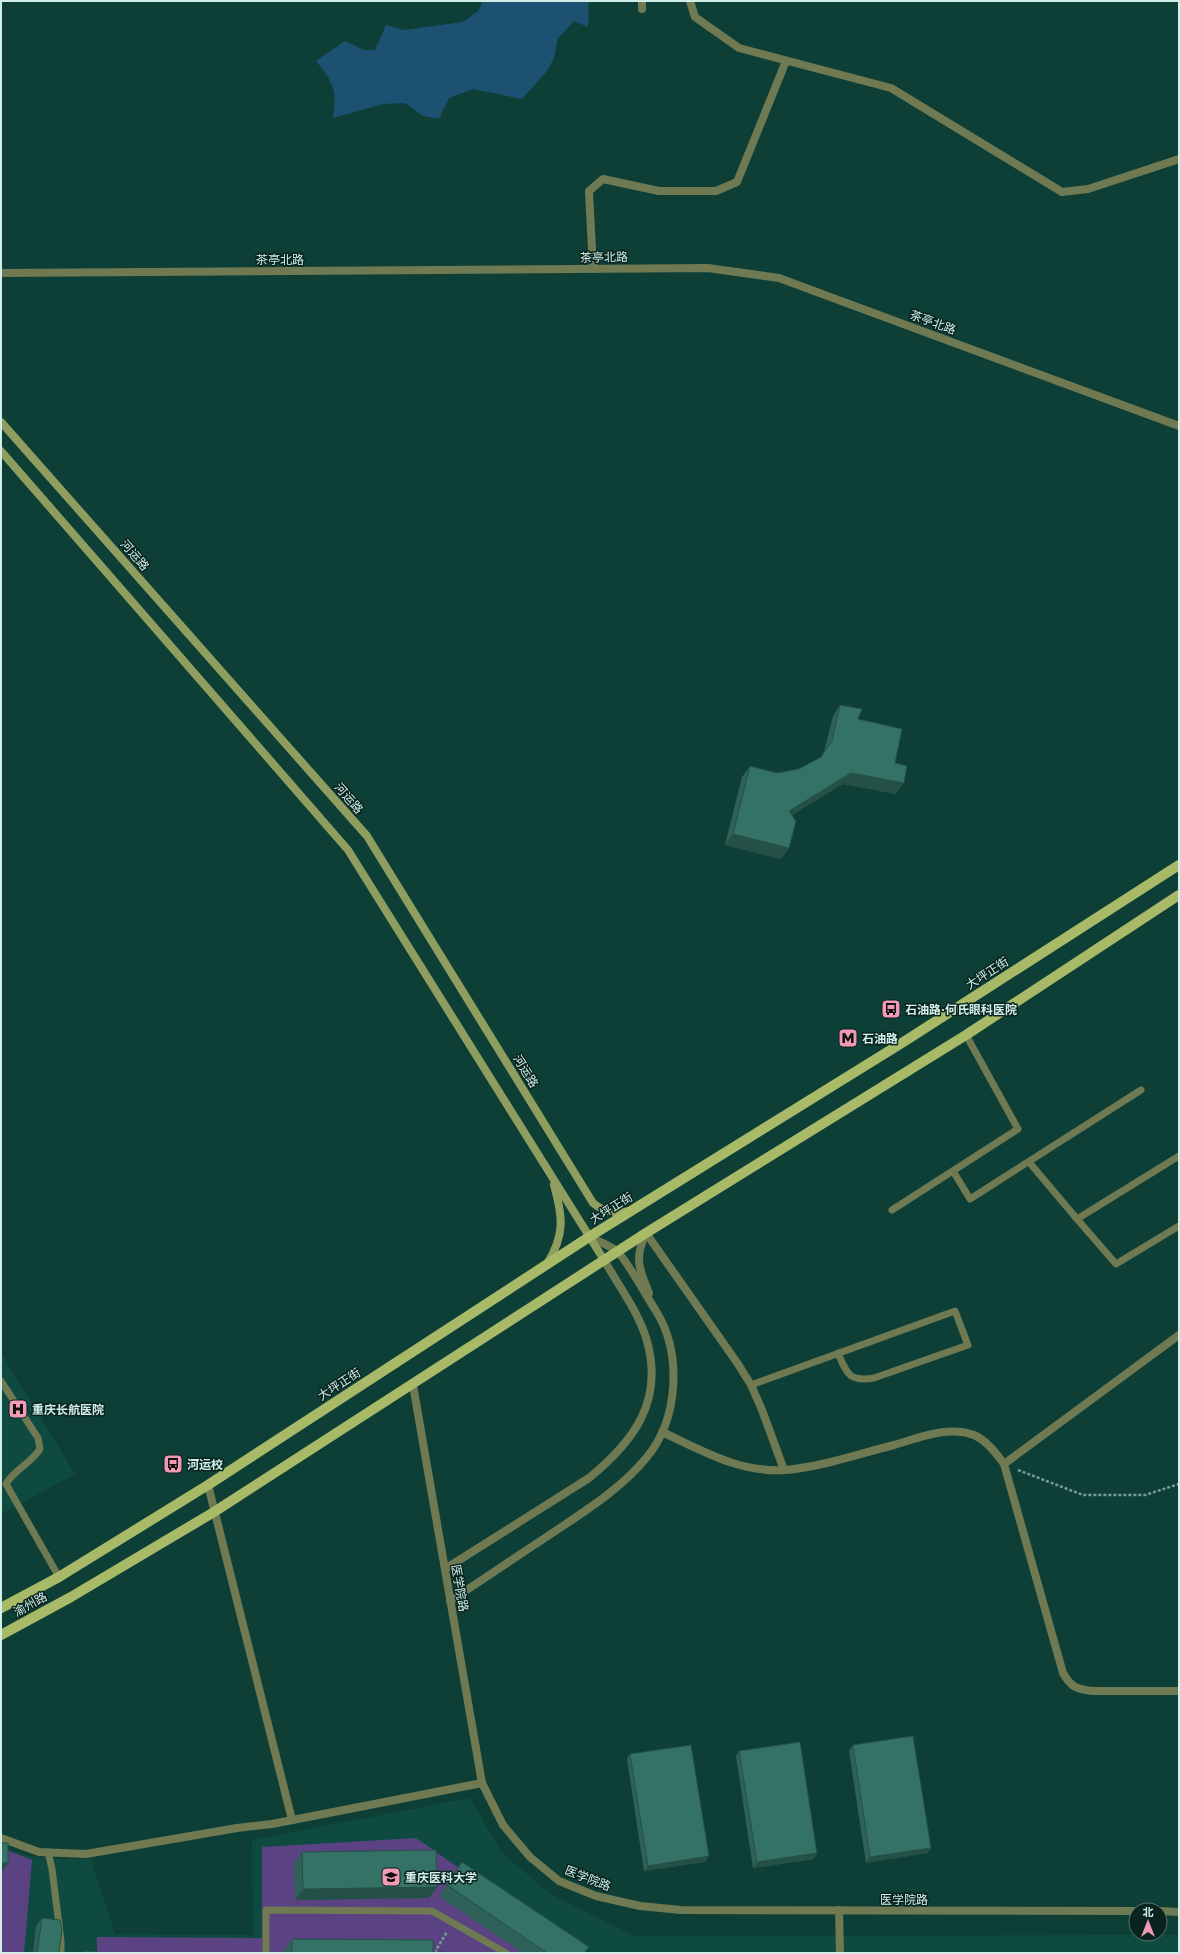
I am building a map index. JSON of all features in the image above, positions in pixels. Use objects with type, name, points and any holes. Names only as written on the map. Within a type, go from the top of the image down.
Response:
[{"type":"main road","name":"河运路","points":[[1,422],[367,836],[592,1203],[600,1209],[609,1212],[631,1210]]},
{"type":"main road","points":[[1,451],[348,850],[604,1260]]},
{"type":"main road","name":"大坪正街","points":[[59,1577],[208,1485],[631,1210],[905,1041],[1179,865]]},
{"type":"main road","points":[[214,1512],[413,1385],[646,1233],[966,1034],[1179,895]]},
{"type":"main road","points":[[546,1265],[555,1251],[561,1227],[561,1212],[552,1177]]},
{"type":"main road","name":"渝州路","points":[[1,1635],[71,1596],[214,1512]]},
{"type":"main road","name":"渝州路","points":[[1,1608],[59,1577]]},
{"type":"street","points":[[690,1],[695,17],[739,48],[891,88],[1062,192],[1088,189],[1179,159]]},
{"type":"street","points":[[593,270],[589,191],[603,179],[660,191],[716,191],[737,182],[786,61]]},
{"type":"street","name":"茶亭北路","points":[[1,273],[708,268],[780,278],[1179,426]]},
{"type":"street","points":[[450,1601],[604,1498],[648,1456],[662,1432],[669,1413],[673,1387],[673,1362],[668,1338],[639,1270],[638,1252],[646,1233]]},
{"type":"street","points":[[646,1233],[738,1364],[751,1385],[784,1470]]},
{"type":"street","points":[[589,1237],[618,1251],[659,1317]]},
{"type":"street","points":[[445,1569],[589,1478],[610,1460],[626,1443],[638,1426],[647,1404],[650,1385],[650,1365],[647,1342],[640,1325],[604,1260]]},
{"type":"street","points":[[1004,1464],[1179,1335]]},
{"type":"street","name":"医学院路","points":[[413,1385],[482,1783],[503,1825],[530,1857],[559,1881],[596,1896],[640,1906],[681,1910],[1128,1911]]},
{"type":"street","points":[[662,1432],[725,1462],[752,1468],[784,1470],[820,1464],[934,1434],[954,1432],[974,1435],[991,1447],[1004,1464],[1063,1673],[1069,1684],[1079,1689],[1092,1691],[1179,1691]]},
{"type":"street","points":[[208,1485],[292,1820]]},
{"type":"street","points":[[1,1838],[39,1852],[86,1854],[292,1820],[482,1783]]},
{"type":"street","points":[[838,1910],[840,1953]]},
{"type":"street","points":[[1168,1911],[1179,1912]]},
{"type":"lane","points":[[892,1210],[1018,1129],[966,1034]]},
{"type":"lane","points":[[953,1172],[970,1199],[1141,1090]]},
{"type":"lane","points":[[1077,1219],[1179,1156]]},
{"type":"lane","points":[[1029,1162],[1116,1264],[1179,1226]]},
{"type":"lane","points":[[751,1385],[838,1353],[955,1311],[968,1345],[874,1378],[862,1380],[852,1378],[846,1372],[838,1353]]},
{"type":"lane","points":[[1,1381],[38,1438],[40,1449],[33,1460],[10,1477],[6,1484],[59,1577]]},
{"type":"lane","points":[[48,1852],[52,1869],[61,1941],[61,1953]]},
{"type":"lane","points":[[266,1953],[266,1910],[432,1911],[506,1953]]},
{"type":"path","points":[[1004,1464],[1083,1495],[1146,1495],[1179,1484]]},
{"type":"path","points":[[436,1953],[436,1950],[453,1923]]},
{"type":"shaded area","name":"重庆长航医院","points":[[1,1353],[75,1474],[1,1514]]},
{"type":"shaded area","name":"重庆医科大学","points":[[470,1798],[502,1853],[552,1895],[634,1936],[1128,1935],[1128,1942],[1168,1942],[1168,1935],[1179,1935],[1179,1953],[1,1953],[1,1847],[30,1856],[59,1859],[91,1859],[115,1934],[253,1935],[252,1840]]},
{"type":"shaded area","points":[[416,1838],[581,1953],[97,1953],[97,1937],[262,1938],[262,1847]]},
{"type":"shaded area","points":[[1,1848],[32,1860],[24,1953],[1,1953]]},
{"type":"water","points":[[483,1],[589,1],[588,27],[574,21],[558,38],[554,58],[547,71],[522,99],[473,89],[449,98],[439,119],[423,116],[405,103],[383,104],[333,118],[335,100],[333,87],[316,61],[345,41],[364,50],[375,50],[386,25],[404,30],[463,22],[478,11]]},
{"type":"building","points":[[840,705],[862,709],[858,719],[902,729],[895,763],[907,766],[904,783],[851,773],[789,811],[796,821],[789,848],[733,834],[750,766],[777,773],[799,769],[821,757],[832,741]]},
{"type":"building","points":[[913,1736],[931,1848],[870,1857],[853,1745]]},
{"type":"building","points":[[800,1742],[817,1853],[757,1862],[739,1751]]},
{"type":"building","points":[[691,1745],[709,1856],[648,1866],[630,1754]]},
{"type":"building","points":[[1,1843],[8,1843],[8,1863],[1,1863]]},
{"type":"building","points":[[436,1850],[437,1887],[303,1889],[302,1852]]},
{"type":"building","points":[[462,1862],[589,1947],[584,1953],[547,1953],[447,1885]]},
{"type":"building","points":[[42,1918],[60,1920],[62,1931],[59,1953],[37,1953]]},
{"type":"building","points":[[292,1939],[433,1940],[433,1952],[469,1953],[292,1953]]},
{"type":"building","points":[[83,1951],[98,1952],[83,1953]]},
{"type":"place","name":"石油路‧何氏眼科医院","points":[[891,1009]]},
{"type":"place","name":"石油路","points":[[848,1038]]},
{"type":"place","name":"重庆长航医院","points":[[18,1409]]},
{"type":"place","name":"河运校","points":[[173,1464]]},
{"type":"place","name":"重庆医科大学","points":[[391,1877]]}]
